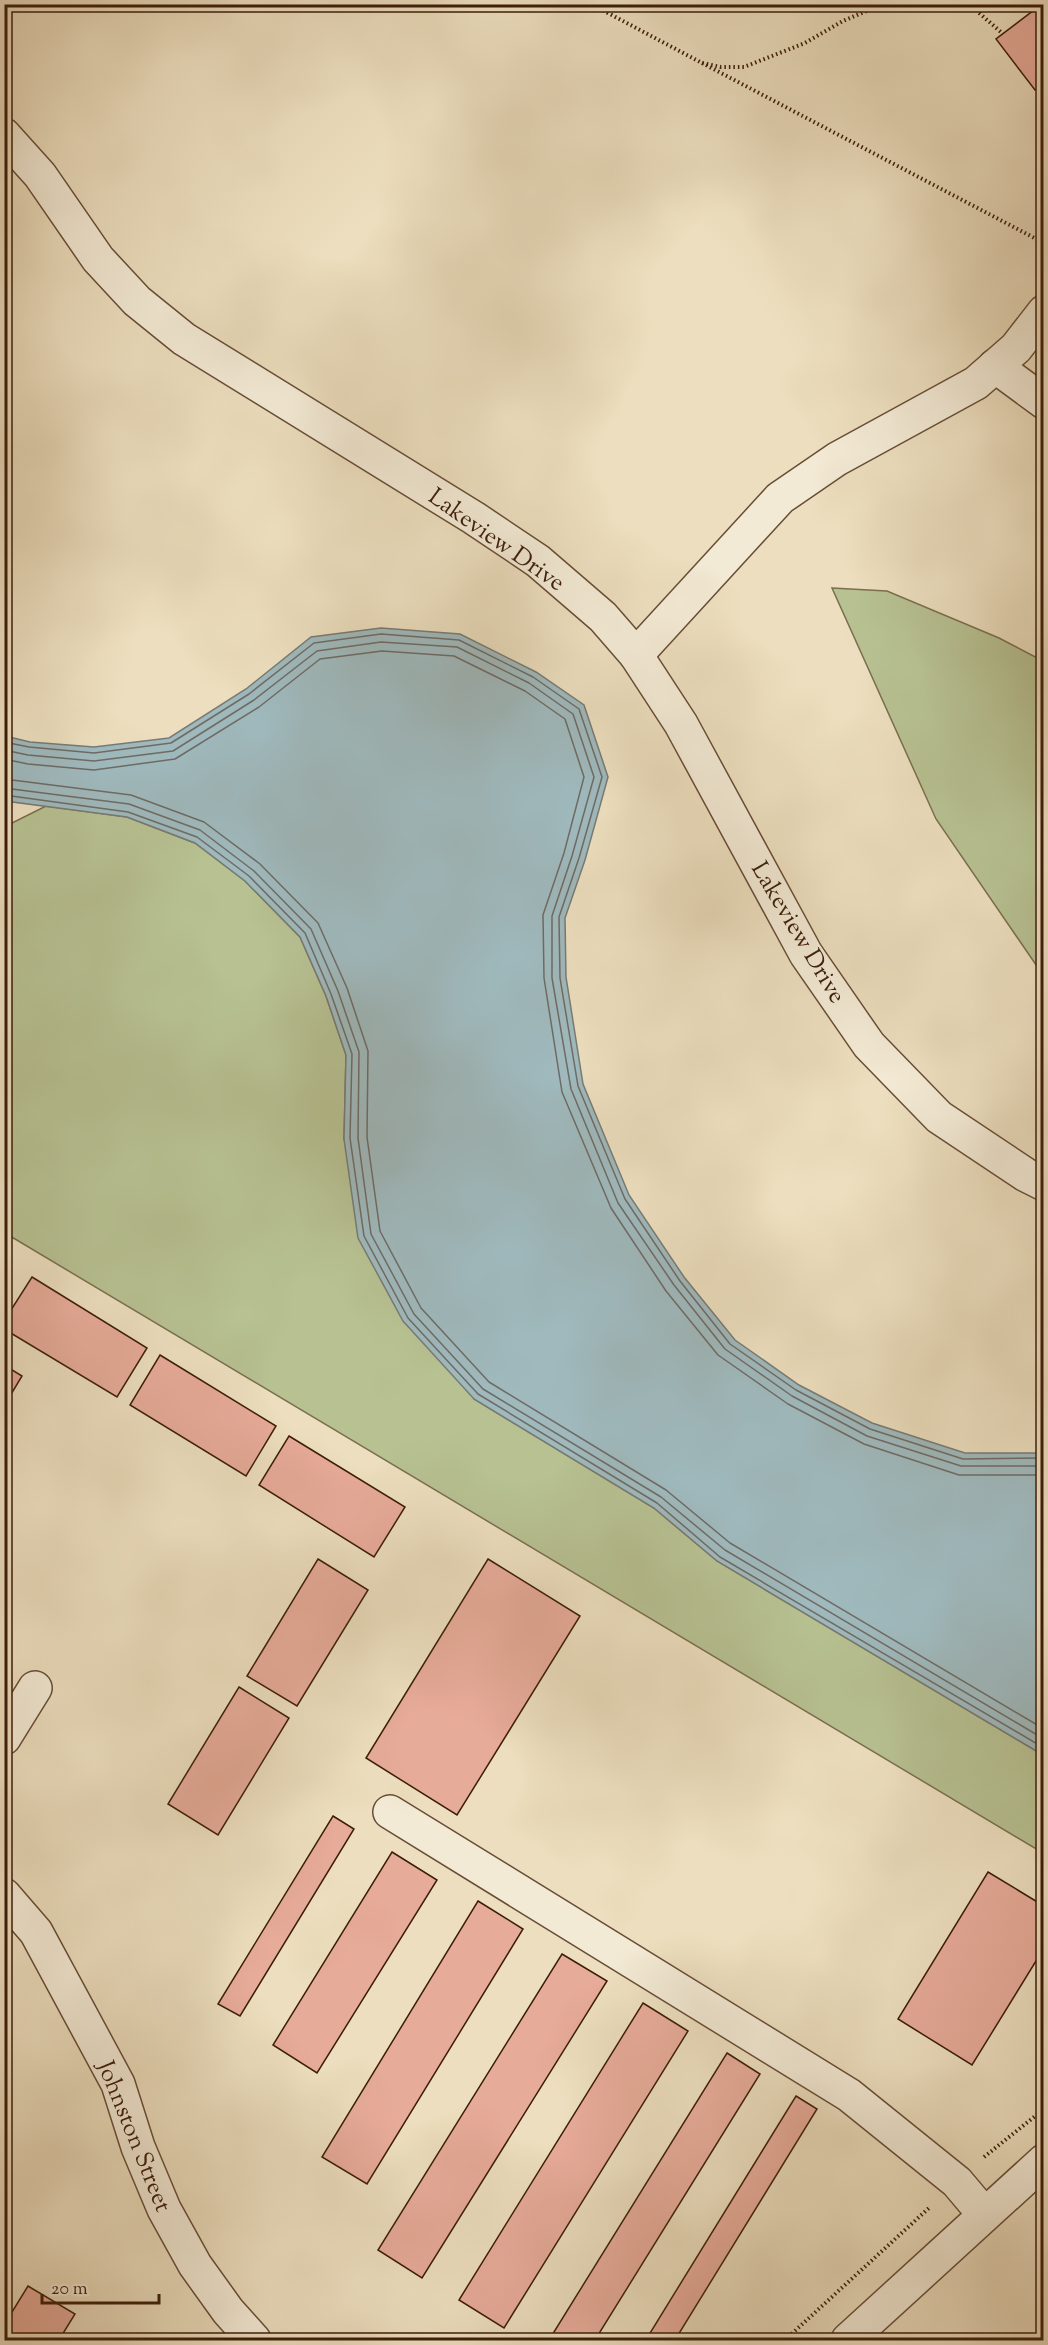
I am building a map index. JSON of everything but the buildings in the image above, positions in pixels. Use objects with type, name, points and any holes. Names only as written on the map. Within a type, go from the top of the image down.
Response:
[{"type":"street","name":"Lakeview Drive","points":[[4,135],[40,175],[98,259],[137,302],[184,339],[474,518],[538,561],[603,617],[636,655],[681,724],[806,954],[869,1044],[939,1117],[1026,1175],[1044,1184]]},
{"type":"street","points":[[636,655],[780,498],[837,459],[976,383],[1016,348],[1044,312]]},
{"type":"street","points":[[995,366],[1044,402]]},
{"type":"street","points":[[4,1738],[35,1688]]},
{"type":"street","points":[[390,1812],[849,2095],[957,2182],[984,2214]]},
{"type":"street","name":"Johnston Street","points":[[4,1895],[36,1932],[118,2084],[138,2147],[159,2199],[195,2265],[228,2311],[254,2340]]},
{"type":"street","points":[[856,2338],[984,2214],[1044,2161]]},
{"type":"path","points":[[591,4],[1044,243]]},
{"type":"path","points":[[702,63],[721,68],[744,67],[806,42],[843,21],[883,4]]},
{"type":"path","points":[[969,4],[1003,34]]},
{"type":"path","points":[[785,2340],[1000,2142],[1044,2109]]},
{"type":"green space","points":[[832,588],[887,591],[999,638],[1043,661],[1043,975],[936,819]]},
{"type":"green space","points":[[46,806],[127,817],[195,843],[245,881],[300,937],[326,996],[346,1055],[344,1139],[474,1399],[654,1508],[717,1561],[1043,1755],[1043,1853],[5,1233],[4,827]]},
{"type":"water","points":[[381,628],[460,634],[536,672],[584,705],[608,777],[585,860],[565,918],[566,977],[583,1084],[629,1195],[684,1277],[735,1340],[799,1385],[872,1423],[965,1453],[1043,1453],[1043,1755],[717,1561],[654,1508],[474,1399],[403,1321],[358,1238],[344,1139],[346,1055],[326,996],[300,937],[245,881],[195,843],[127,817],[5,801],[5,736],[30,742],[94,747],[169,738],[246,689],[311,637]]}]
